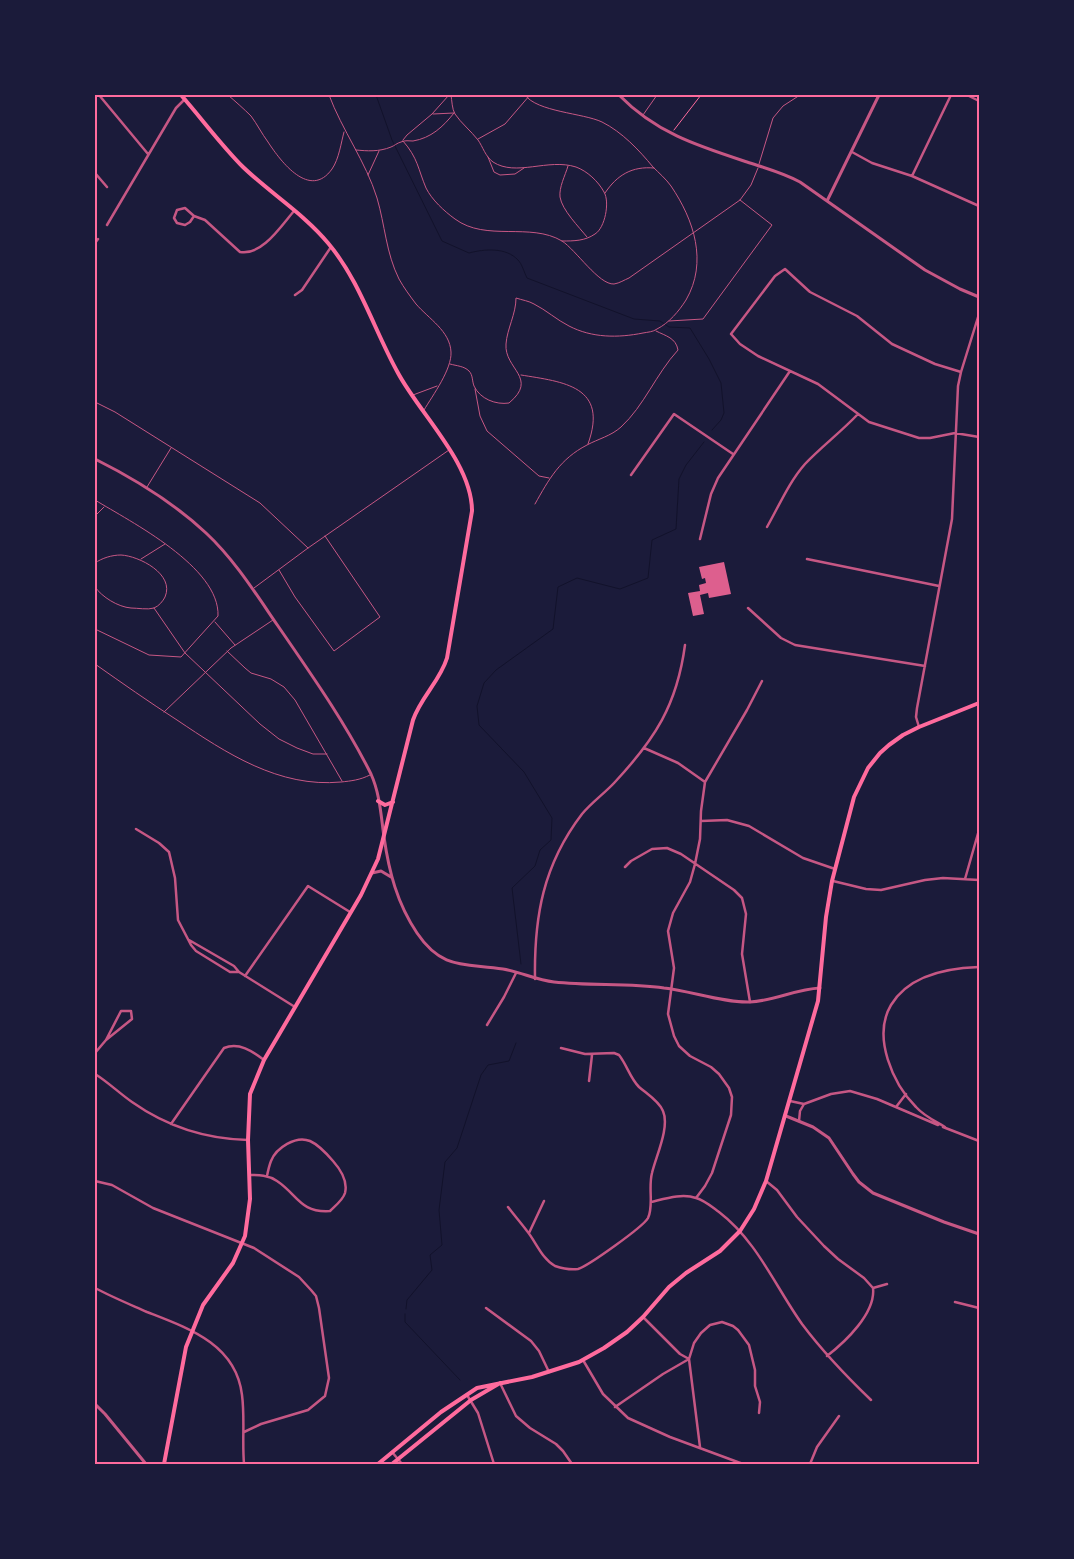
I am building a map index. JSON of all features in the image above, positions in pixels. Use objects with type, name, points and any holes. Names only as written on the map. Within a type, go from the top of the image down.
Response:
[{"type":"main road","points":[[164,1464],[186,1347],[204,1305],[233,1264],[242,1244],[250,1211],[248,1140],[250,1094],[264,1060],[350,912],[379,857],[414,716],[447,658],[472,508],[470,490],[449,450],[398,373],[350,273],[332,247],[241,165],[182,95]]},
{"type":"main road","points":[[378,1464],[466,1394],[477,1388],[549,1372],[583,1360],[604,1348],[627,1332],[643,1317],[669,1287],[686,1273],[720,1251],[740,1231],[754,1209],[766,1181],[810,1033],[820,988],[826,917],[832,881],[854,797],[868,768],[889,745],[919,726],[979,703]]},
{"type":"main road","points":[[378,801],[386,805],[393,802]]},
{"type":"main road","points":[[392,1464],[471,1400],[500,1383]]},
{"type":"street","points":[[99,95],[148,154]]},
{"type":"street","points":[[619,95],[643,116],[670,134],[804,184],[925,270],[979,297]]},
{"type":"street","points":[[827,200],[879,95]]},
{"type":"street","points":[[912,176],[951,95]]},
{"type":"street","points":[[967,95],[979,101]]},
{"type":"street","points":[[107,225],[176,108],[185,99]]},
{"type":"street","points":[[852,152],[872,163],[912,176],[979,206]]},
{"type":"street","points":[[95,173],[107,187]]},
{"type":"street","points":[[194,216],[186,225],[177,223],[174,218],[177,210],[182,208],[188,209],[194,216],[205,220],[238,251],[245,253],[253,251],[266,242],[294,211]]},
{"type":"street","points":[[95,244],[98,239]]},
{"type":"street","points":[[295,295],[302,290],[332,247]]},
{"type":"street","points":[[961,372],[935,364],[892,344],[857,316],[810,292],[785,269],[775,276],[732,334],[737,342],[758,356],[818,384],[858,414],[882,428],[919,438],[930,438],[955,433],[979,437]]},
{"type":"street","points":[[919,726],[916,717],[917,708],[952,520],[957,397],[961,372],[979,314]]},
{"type":"street","points":[[700,539],[711,494],[718,478],[790,371]]},
{"type":"street","points":[[631,475],[674,414],[733,454]]},
{"type":"street","points":[[767,527],[794,478],[804,465],[858,414]]},
{"type":"street","points":[[95,460],[147,487],[192,520],[211,538],[252,590],[320,687],[370,774],[377,790],[384,839],[395,892],[418,934],[438,956],[463,965],[505,969],[535,979],[555,982],[672,988],[729,1000],[750,1002],[810,988],[820,988]]},
{"type":"street","points":[[807,559],[939,586]]},
{"type":"street","points":[[748,608],[781,638],[795,645],[925,666]]},
{"type":"street","points":[[535,979],[536,932],[540,906],[550,870],[558,852],[582,814],[613,784],[644,748],[666,713],[677,689],[685,645]]},
{"type":"street","points":[[696,1198],[706,1186],[712,1173],[730,1115],[732,1097],[729,1088],[719,1074],[711,1067],[690,1056],[679,1046],[670,1025],[668,1014],[674,968],[668,930],[669,924],[690,882],[695,864],[700,840],[702,798],[705,782],[762,681]]},
{"type":"street","points":[[644,748],[678,764],[705,782]]},
{"type":"street","points":[[701,821],[727,820],[749,826],[803,858],[835,869]]},
{"type":"street","points":[[136,829],[159,843],[169,852],[174,867],[178,920],[182,930],[196,951],[230,972],[239,972]]},
{"type":"street","points":[[965,879],[979,830]]},
{"type":"street","points":[[625,867],[641,854],[659,848],[667,848],[681,854],[721,881],[742,898],[746,914],[742,954],[750,1002]]},
{"type":"street","points":[[371,874],[383,872],[391,878]]},
{"type":"street","points":[[832,881],[866,889],[881,890],[925,880],[944,878],[979,880]]},
{"type":"street","points":[[245,976],[308,886],[350,912]]},
{"type":"street","points":[[188,939],[234,966],[239,972],[295,1007]]},
{"type":"street","points":[[944,1128],[924,1115],[906,1094],[890,1064],[886,1050],[884,1026],[891,1005],[906,988],[923,977],[944,970],[979,967]]},
{"type":"street","points":[[487,1024],[516,973]]},
{"type":"street","points":[[95,1053],[106,1040],[132,1020],[131,1011],[121,1011],[106,1040]]},
{"type":"street","points":[[171,1124],[224,1048],[234,1045],[238,1046],[254,1052],[264,1060]]},
{"type":"street","points":[[508,1207],[548,1261],[562,1268],[578,1269],[644,1224],[650,1212],[651,1175],[665,1126],[664,1112],[660,1105],[631,1078],[619,1055],[614,1053],[592,1055],[561,1048]]},
{"type":"street","points":[[589,1081],[592,1055]]},
{"type":"street","points":[[95,1074],[152,1116],[212,1137],[248,1140]]},
{"type":"street","points":[[789,1101],[804,1104],[831,1094],[850,1091],[877,1099],[979,1141]]},
{"type":"street","points":[[895,1107],[906,1094]]},
{"type":"street","points":[[799,1121],[800,1111],[804,1104]]},
{"type":"street","points":[[786,1116],[823,1133],[829,1138],[859,1182],[873,1193],[979,1234]]},
{"type":"street","points":[[250,1175],[267,1176],[277,1181],[304,1206],[317,1212],[330,1211],[345,1195],[346,1181],[338,1168],[321,1148],[303,1139],[289,1143],[271,1159],[267,1176]]},
{"type":"street","points":[[95,1181],[112,1184],[153,1208],[267,1255],[299,1277],[311,1290],[319,1308],[329,1378],[325,1396],[308,1410],[261,1424],[244,1432]]},
{"type":"street","points":[[766,1181],[776,1190],[796,1217],[824,1246],[845,1265],[864,1278],[872,1288],[871,1300],[858,1327],[850,1337],[827,1356]]},
{"type":"street","points":[[651,1202],[676,1197],[696,1198],[710,1205],[734,1224],[750,1242],[801,1323],[827,1356],[871,1400]]},
{"type":"street","points":[[529,1233],[544,1200]]},
{"type":"street","points":[[872,1288],[887,1284]]},
{"type":"street","points":[[95,1288],[192,1330],[225,1356],[232,1365],[242,1395],[244,1464]]},
{"type":"street","points":[[955,1302],[979,1308]]},
{"type":"street","points":[[486,1308],[531,1341],[539,1351],[549,1372]]},
{"type":"street","points":[[643,1317],[680,1354],[688,1359]]},
{"type":"street","points":[[700,1448],[688,1359],[694,1344],[706,1327],[722,1322],[733,1326],[748,1345],[753,1361],[755,1386],[760,1402],[759,1413]]},
{"type":"street","points":[[616,1407],[688,1359]]},
{"type":"street","points":[[583,1360],[603,1394],[634,1422],[670,1438],[743,1464]]},
{"type":"street","points":[[500,1383],[516,1416],[530,1428],[556,1444],[572,1464]]},
{"type":"street","points":[[466,1394],[478,1412],[494,1464]]},
{"type":"street","points":[[95,1404],[106,1414],[146,1464]]},
{"type":"street","points":[[810,1464],[817,1447],[839,1416]]},
{"type":"street","points":[[392,1452],[402,1464]]},
{"type":"lane","points":[[228,95],[251,117],[282,162],[296,175],[305,180],[313,181],[322,178],[332,170],[345,131]]},
{"type":"lane","points":[[328,95],[356,150],[377,198],[391,259],[399,278],[416,303],[449,340],[450,364],[424,412]]},
{"type":"lane","points":[[450,95],[454,113],[478,140],[494,172],[500,176],[515,174],[524,168]]},
{"type":"lane","points":[[403,141],[450,95]]},
{"type":"lane","points":[[475,388],[481,395],[495,403],[509,402],[520,391],[522,384],[520,375],[509,358],[506,343],[516,308],[516,298],[532,302],[570,327],[609,337],[622,337],[656,330],[676,314],[691,291],[697,262],[694,233],[681,202],[670,185],[642,153],[619,133],[601,122],[551,108],[528,99],[525,95]]},
{"type":"lane","points":[[478,140],[505,124],[530,95]]},
{"type":"lane","points":[[643,116],[657,95]]},
{"type":"lane","points":[[561,241],[604,280],[615,284],[628,278],[740,200],[752,185],[772,118],[783,106],[800,95]]},
{"type":"lane","points":[[356,150],[380,150],[403,141],[424,138],[433,134],[454,113]]},
{"type":"lane","points":[[432,114],[454,113]]},
{"type":"lane","points":[[403,141],[413,152],[427,189],[433,199],[456,220],[471,228],[484,231],[536,233],[561,241],[576,241],[597,233],[606,212],[605,193],[586,171],[568,165],[539,164],[524,168],[511,168],[500,166],[487,156]]},
{"type":"lane","points":[[368,176],[380,150]]},
{"type":"lane","points":[[568,165],[560,198],[570,215],[588,238]]},
{"type":"lane","points":[[605,193],[627,171],[645,167],[655,168]]},
{"type":"lane","points":[[667,322],[703,319],[772,226],[740,200]]},
{"type":"lane","points":[[535,504],[549,478],[568,456],[620,428],[678,350],[673,339],[656,330]]},
{"type":"lane","points":[[450,364],[467,369],[471,374],[480,416],[487,431],[539,476],[549,478]]},
{"type":"lane","points":[[520,375],[565,383],[575,388],[584,396],[594,413],[593,429],[588,444]]},
{"type":"lane","points":[[413,395],[438,386]]},
{"type":"lane","points":[[95,402],[115,412],[260,504],[308,548]]},
{"type":"lane","points":[[147,487],[171,447]]},
{"type":"lane","points":[[252,590],[308,548],[449,450]]},
{"type":"lane","points":[[95,500],[166,544],[186,560],[208,585],[218,609],[218,616],[214,622],[181,657],[149,655],[95,629]]},
{"type":"lane","points":[[95,516],[105,506]]},
{"type":"lane","points":[[279,570],[295,597],[334,651],[380,617],[325,536]]},
{"type":"lane","points":[[141,559],[166,544]]},
{"type":"lane","points":[[95,563],[106,557],[121,555],[141,559],[161,574],[166,583],[167,592],[162,602],[154,608],[127,608],[112,602],[95,587]]},
{"type":"lane","points":[[154,608],[185,653],[232,700],[279,739],[313,754],[327,754]]},
{"type":"lane","points":[[164,712],[234,645],[273,620]]},
{"type":"lane","points":[[214,622],[234,645]]},
{"type":"lane","points":[[227,651],[251,673],[271,679],[284,687],[295,700],[342,782]]},
{"type":"lane","points":[[95,664],[219,748],[264,770],[287,778],[313,783],[361,779],[370,774]]},
{"type":"path","points":[[670,134],[701,95]]},
{"type":"building","points":[[724,562],[731,594],[709,598],[708,593],[700,595],[704,614],[693,616],[688,593],[700,591],[699,585],[706,583],[705,578],[702,579],[699,567]]},
{"type":"waterway","points":[[376,95],[392,140],[442,241],[469,253],[488,250],[507,253],[519,262],[527,278],[634,319],[660,321],[669,327],[690,328],[721,383],[724,413],[721,420],[712,430]]},
{"type":"waterway","points":[[521,964],[512,888],[535,866],[540,850],[551,840],[552,818],[524,772],[479,725],[477,706],[484,683],[496,670],[553,629],[558,587],[577,578],[620,589],[648,578],[652,540],[676,529],[679,479],[686,465],[704,442]]},
{"type":"waterway","points":[[406,1309],[407,1300],[432,1270],[430,1255],[442,1245],[439,1210],[445,1162],[457,1148],[481,1075],[488,1065],[509,1061],[516,1043]]},
{"type":"waterway","points":[[405,1314],[405,1322],[460,1380]]}]
